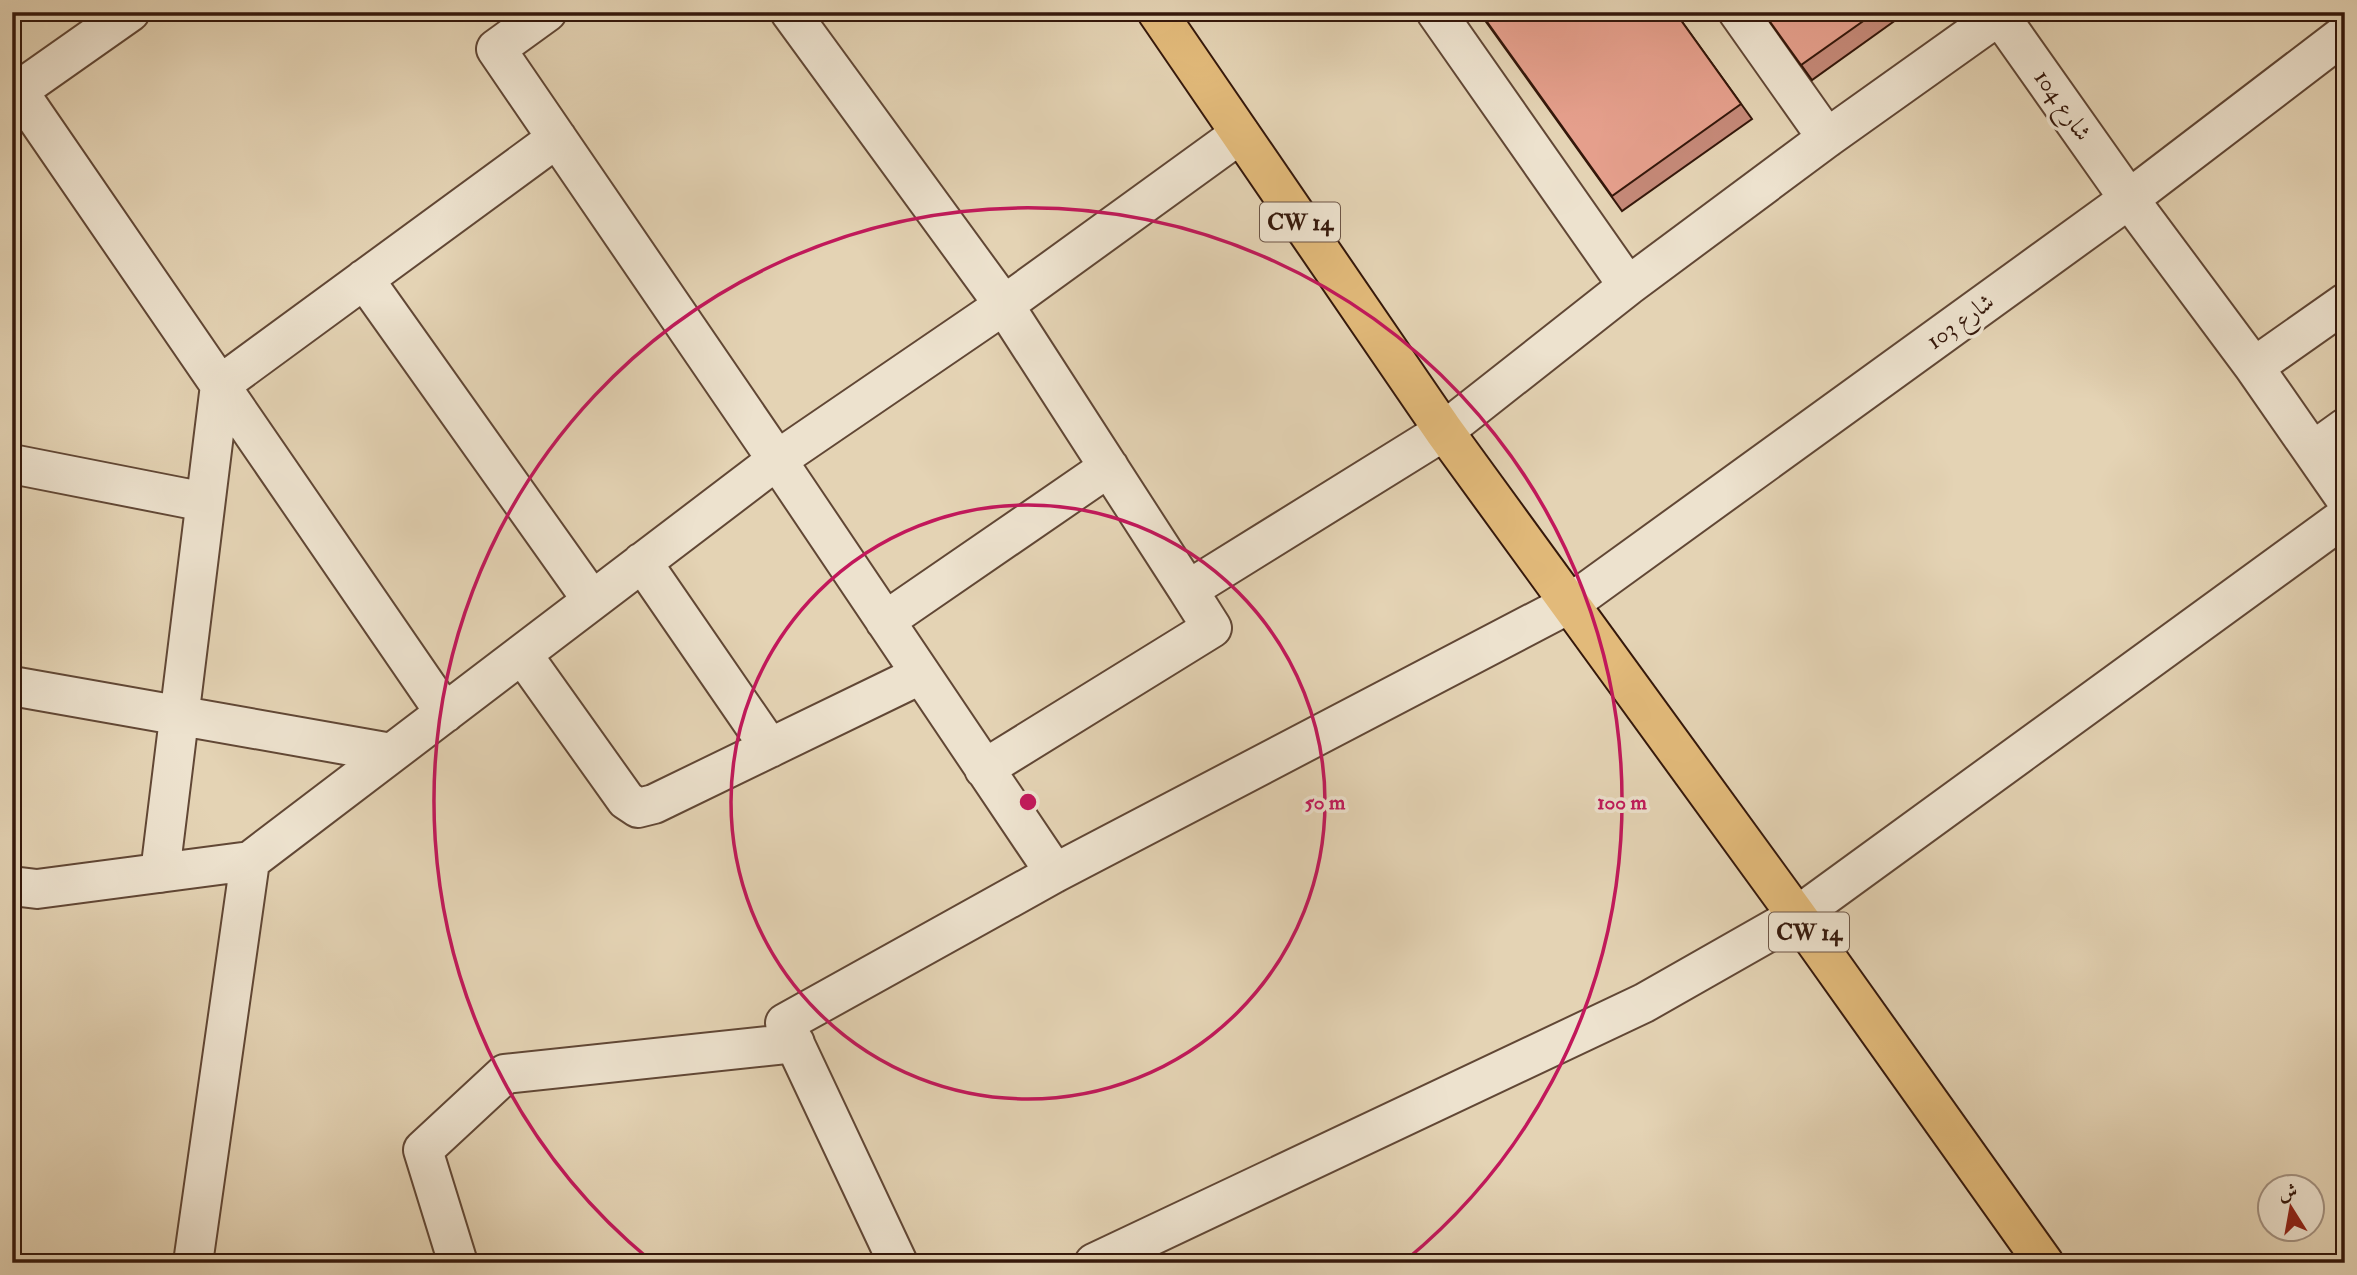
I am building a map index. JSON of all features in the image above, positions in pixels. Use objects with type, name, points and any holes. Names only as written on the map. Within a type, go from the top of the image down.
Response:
[{"type":"main road","name":"CW 14","points":[[1157,12],[1444,431],[1797,916],[2044,1263]]},
{"type":"street","points":[[130,12],[15,93],[445,713]]},
{"type":"street","points":[[547,12],[496,49],[1055,873]]},
{"type":"street","points":[[790,12],[1004,305],[1212,628],[984,769]]},
{"type":"street","points":[[1436,12],[1628,286]]},
{"type":"street","points":[[1738,12],[1827,138]]},
{"type":"street","points":[[1188,590],[1444,431],[1628,286],[2000,13]]},
{"type":"street","name":"شارع 104","points":[[2000,13],[2129,199],[2254,367],[2345,498]]},
{"type":"street","name":"شارع 103","points":[[795,1043],[785,1023],[1055,873],[1571,604],[2129,199],[2345,34]]},
{"type":"street","points":[[12,886],[37,889],[250,861],[777,460],[1004,305],[1240,134]]},
{"type":"street","points":[[160,873],[219,384],[557,138]]},
{"type":"street","points":[[364,279],[592,600]]},
{"type":"street","points":[[2254,367],[2345,303]]},
{"type":"street","points":[[2313,451],[2345,428]]},
{"type":"street","points":[[12,464],[205,502]]},
{"type":"street","points":[[885,621],[1109,467]]},
{"type":"street","points":[[1094,1263],[1644,1003],[1797,916],[2345,517]]},
{"type":"street","points":[[642,562],[770,748]]},
{"type":"street","points":[[522,654],[631,805],[647,807],[920,675]]},
{"type":"street","points":[[12,686],[391,753]]},
{"type":"street","points":[[194,1263],[250,861]]},
{"type":"street","points":[[458,1263],[423,1150],[505,1074],[795,1043],[898,1263]]},
{"type":"building","points":[[1480,12],[1675,12],[1741,104],[1612,196]]},
{"type":"building","points":[[1763,12],[1876,12],[1801,65]]}]
